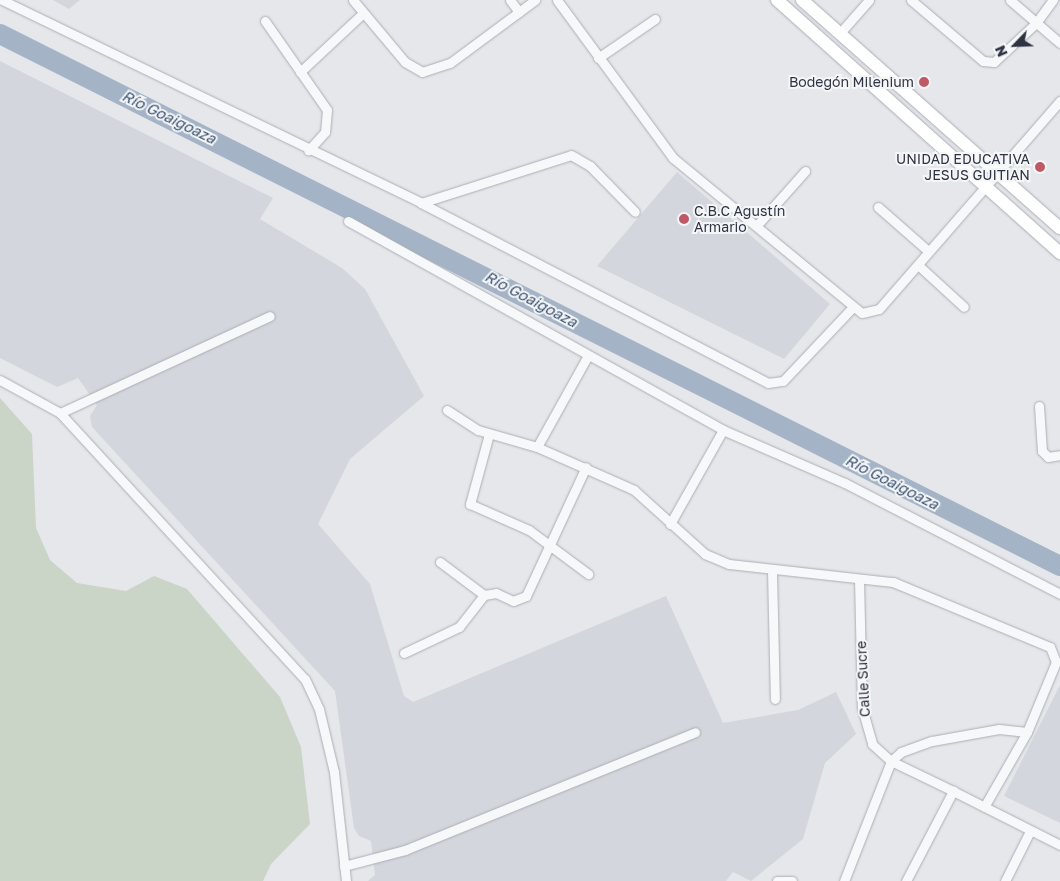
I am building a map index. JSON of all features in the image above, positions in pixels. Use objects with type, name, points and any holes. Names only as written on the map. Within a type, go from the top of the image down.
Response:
[{"type":"main road","points":[[776,0],[1060,253]]},
{"type":"main road","points":[[802,0],[999,171],[1060,228]]},
{"type":"street","points":[[2,0],[308,151],[421,203],[768,383],[783,382],[853,307]]},
{"type":"street","points":[[352,0],[405,62],[422,72],[450,62],[535,0]]},
{"type":"street","points":[[510,0],[519,12]]},
{"type":"street","points":[[557,0],[673,158],[758,224],[853,307],[867,314],[878,310],[1060,101]]},
{"type":"street","points":[[840,33],[869,0]]},
{"type":"street","points":[[911,0],[983,61],[1003,56],[1036,23],[1054,0]]},
{"type":"street","points":[[1010,0],[1060,43]]},
{"type":"street","points":[[300,72],[362,14]]},
{"type":"street","points":[[598,58],[655,19]]},
{"type":"street","points":[[265,21],[327,110],[326,132],[308,151]]},
{"type":"street","points":[[421,203],[571,155],[590,166],[635,212]]},
{"type":"street","points":[[758,224],[805,171]]},
{"type":"street","points":[[878,207],[928,251]]},
{"type":"street","points":[[348,221],[587,357],[723,430],[845,483],[1060,594]]},
{"type":"street","points":[[918,265],[964,307]]},
{"type":"street","points":[[60,413],[270,316]]},
{"type":"street","points":[[537,447],[587,357]]},
{"type":"street","points":[[0,380],[60,413],[305,679],[319,709],[334,772],[346,881]]},
{"type":"street","points":[[1040,406],[1042,451],[1048,457],[1060,455]]},
{"type":"street","points":[[447,410],[489,434],[537,447],[586,467],[634,490],[705,554],[728,564],[772,571],[894,582],[1050,647],[1058,658],[1027,732],[984,806]]},
{"type":"street","points":[[670,524],[723,430]]},
{"type":"street","points":[[489,434],[470,504],[549,544],[588,574]]},
{"type":"street","points":[[404,653],[459,627],[484,595],[496,593],[513,601],[526,596],[586,467]]},
{"type":"street","points":[[440,562],[484,595]]},
{"type":"street","points":[[772,571],[775,699]]},
{"type":"street","name":"Calle Sucre","points":[[859,579],[862,708],[872,744],[891,761],[1060,845]]},
{"type":"street","points":[[844,881],[891,761],[901,752],[932,741],[1006,728],[1027,732]]},
{"type":"street","points":[[344,866],[405,850],[695,732]]},
{"type":"street","points":[[906,881],[953,791]]},
{"type":"street","points":[[1005,881],[1030,831]]},
{"type":"street","points":[[776,881],[792,881]]},
{"type":"shaded area","points":[[53,0],[80,0],[69,9]]},
{"type":"shaded area","points":[[0,61],[273,198],[260,219],[342,268],[365,289],[424,396],[350,459],[318,524],[370,584],[404,696],[413,702],[666,596],[723,723],[798,710],[836,692],[856,734],[825,763],[803,839],[751,881],[733,872],[726,881],[368,881],[375,875],[371,841],[359,836],[354,828],[335,691],[92,427],[90,416],[97,405],[78,378],[57,387],[0,358]]},
{"type":"shaded area","name":"C.B.C Agustín Armario","points":[[677,172],[830,304],[784,359],[597,266]]},
{"type":"shaded area","points":[[0,398],[32,434],[36,528],[50,560],[77,583],[126,591],[154,576],[187,589],[280,697],[301,747],[310,824],[271,864],[263,881],[0,881]]},
{"type":"shaded area","points":[[1060,685],[1060,823],[1004,796]]},
{"type":"waterway","name":"Río Goaigoaza","points":[[0,34],[1060,566]]},
{"type":"place","name":"Bodegón Milenium","points":[[924,82]]},
{"type":"place","name":"UNIDAD EDUCATIVA JESUS GUITIAN","points":[[1040,167]]},
{"type":"place","name":"C.B.C Agustín Armario","points":[[684,219]]}]
